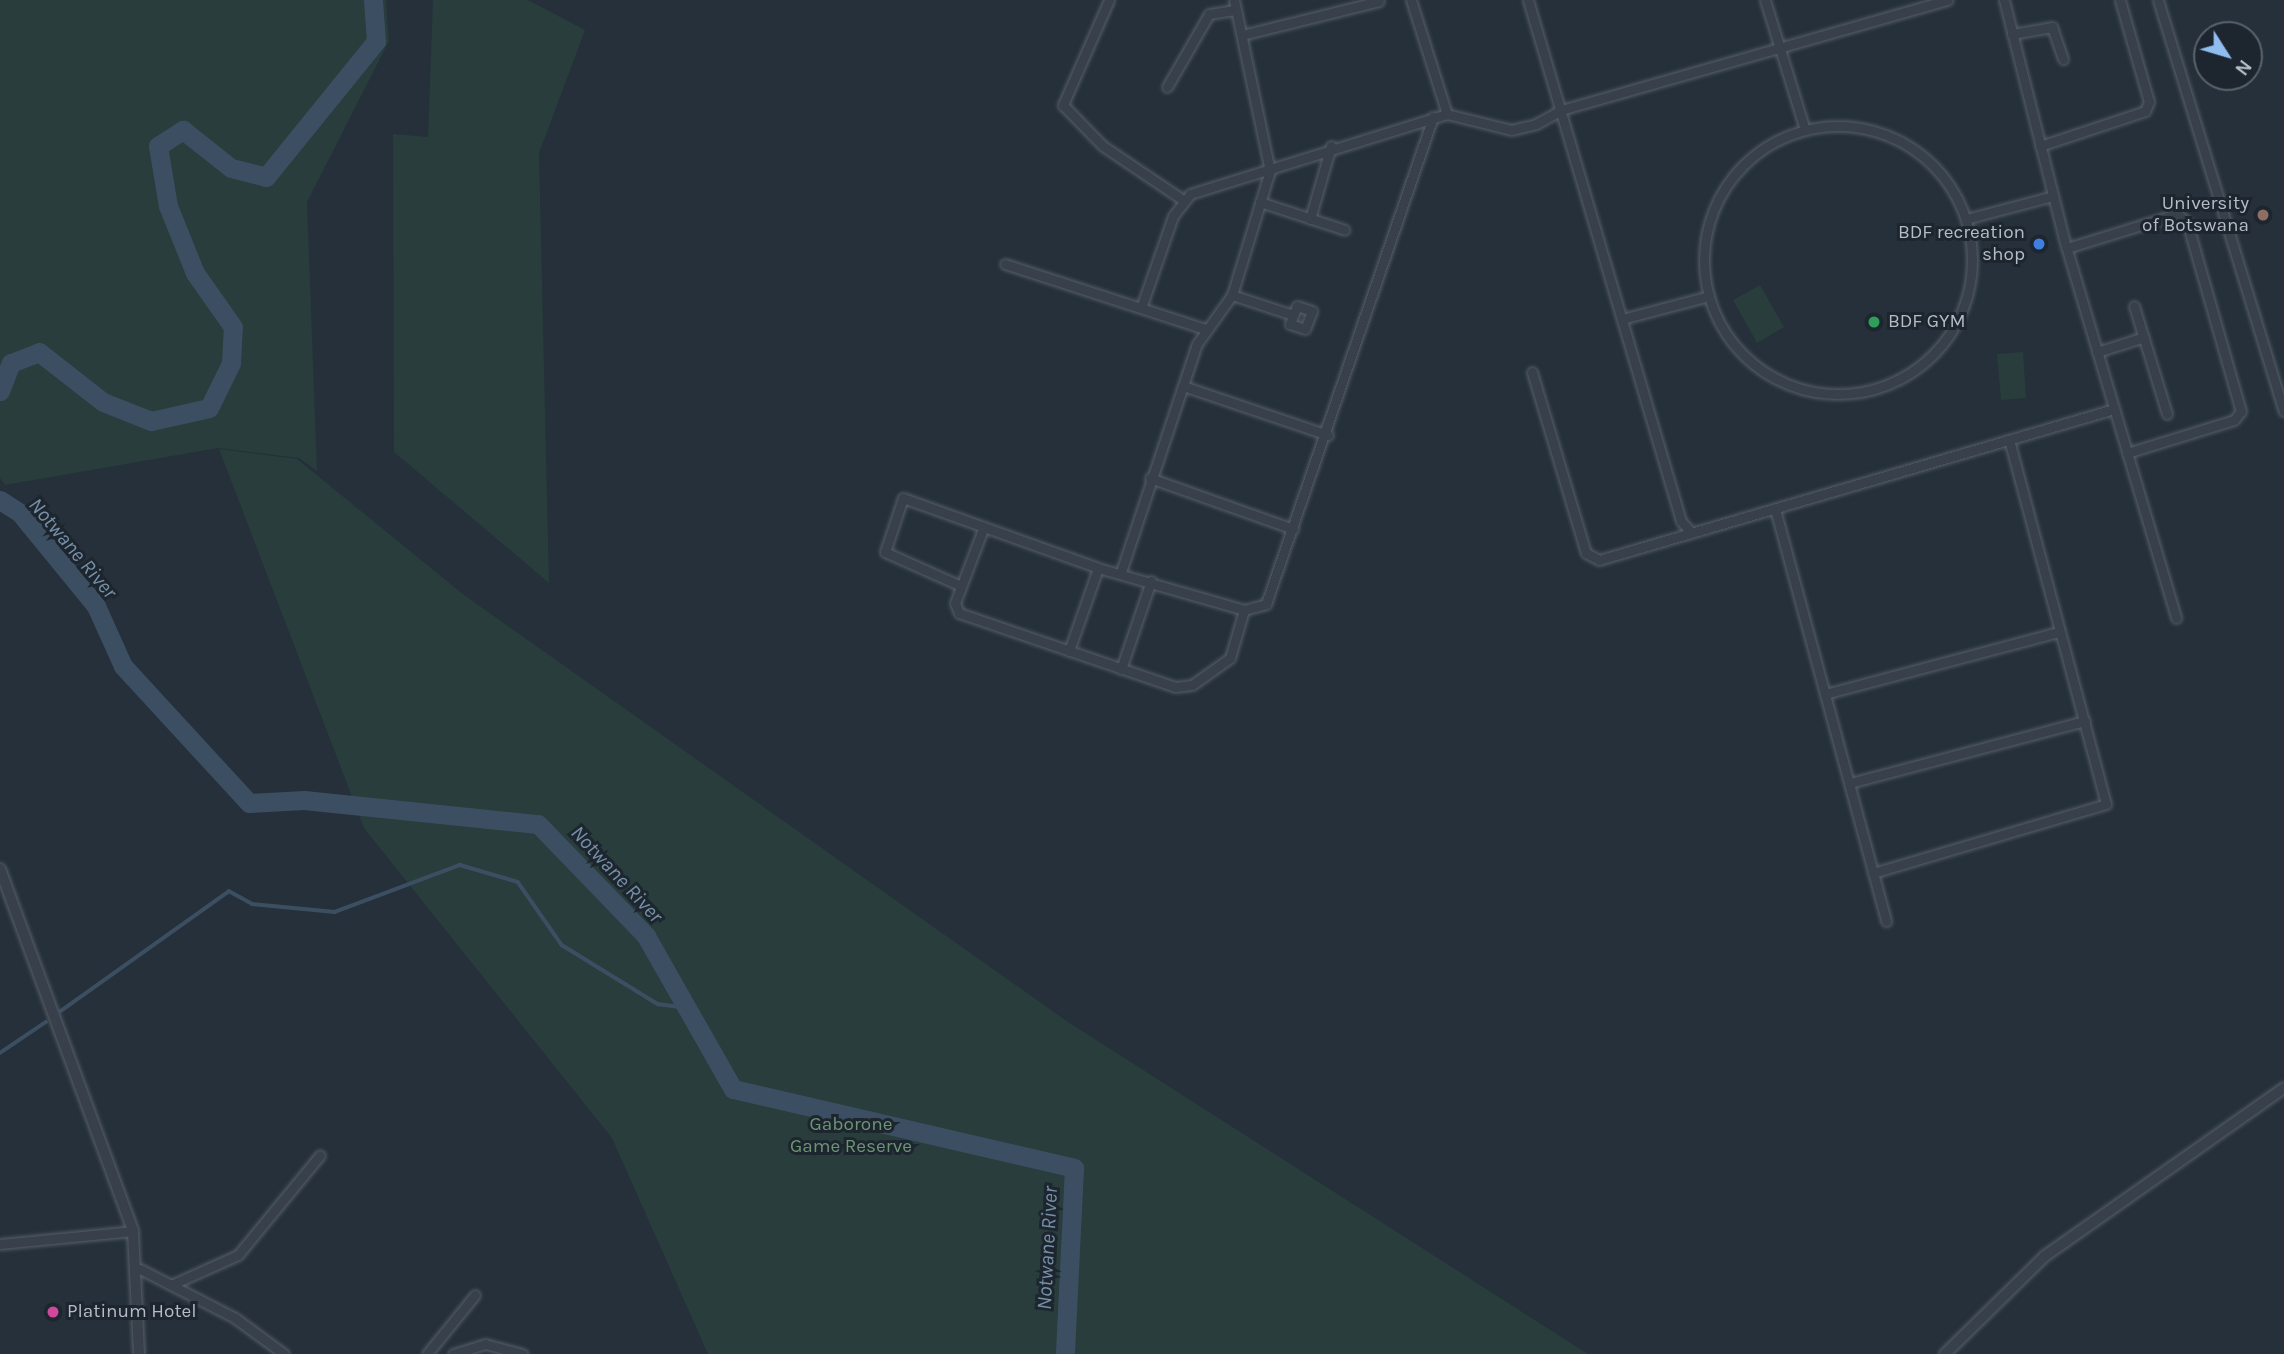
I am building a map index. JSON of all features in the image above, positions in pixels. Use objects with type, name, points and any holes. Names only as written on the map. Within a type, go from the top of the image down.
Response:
[{"type":"street","points":[[1109,0],[1063,105],[1103,146],[1183,200]]},
{"type":"street","points":[[1411,0],[1447,114]]},
{"type":"street","points":[[1528,0],[1681,521],[1689,530]]},
{"type":"street","points":[[1765,0],[1805,130]]},
{"type":"street","points":[[1183,200],[1270,171],[1331,146],[1433,117],[1447,114],[1511,130],[1561,110],[1948,0]]},
{"type":"street","points":[[2004,0],[2067,248],[2176,618]]},
{"type":"street","points":[[2040,146],[2145,111],[2149,102],[2120,0]]},
{"type":"street","points":[[2158,0],[2284,411]]},
{"type":"street","points":[[1242,35],[1378,1]]},
{"type":"street","points":[[1121,572],[1150,478],[1205,329],[1232,295],[1270,171],[1234,5],[1209,14],[1167,87]]},
{"type":"street","points":[[2012,34],[2052,27],[2063,59]]},
{"type":"street","points":[[961,586],[887,554],[883,543],[908,496],[983,529],[1098,568],[1121,572],[1244,610],[1266,604],[1328,435],[1433,117]]},
{"type":"street","points":[[1834,126],[1891,136],[1938,169],[1966,219],[1971,279],[1949,336],[1912,371],[1876,389],[1816,393],[1760,369],[1720,324],[1709,296],[1706,243],[1723,193],[1758,153],[1805,130],[1834,126]]},
{"type":"street","points":[[1310,219],[1331,146]]},
{"type":"street","points":[[1966,219],[2053,196]]},
{"type":"street","points":[[1141,308],[1183,200]]},
{"type":"street","points":[[1260,202],[1345,230]]},
{"type":"street","points":[[2067,248],[2177,214],[2187,222],[2241,411],[2235,420],[2127,453]]},
{"type":"street","points":[[1005,264],[1205,329]]},
{"type":"street","points":[[1232,295],[1293,315]]},
{"type":"street","points":[[1622,319],[1709,296]]},
{"type":"street","points":[[2134,306],[2167,414]]},
{"type":"street","points":[[2098,352],[2144,337]]},
{"type":"street","points":[[1532,372],[1586,553],[1599,560],[1689,530],[1775,509],[2114,409]]},
{"type":"street","points":[[1183,386],[1328,435]]},
{"type":"street","points":[[1873,873],[2106,804],[2009,440]]},
{"type":"street","points":[[1150,478],[1293,529]]},
{"type":"street","points":[[1775,509],[1886,921]]},
{"type":"street","points":[[983,529],[961,586],[958,613],[1175,687],[1192,685],[1235,652],[1244,610]]},
{"type":"street","points":[[1069,651],[1098,568]]},
{"type":"street","points":[[1121,669],[1152,581]]},
{"type":"street","points":[[1825,694],[2058,632]]},
{"type":"street","points":[[1850,783],[2085,721]]},
{"type":"street","points":[[0,869],[133,1231],[139,1269],[139,1354]]},
{"type":"street","points":[[1945,1354],[2045,1256],[2284,1088]]},
{"type":"street","points":[[171,1284],[238,1255],[320,1155]]},
{"type":"street","points":[[0,1244],[133,1231]]},
{"type":"street","points":[[139,1269],[235,1318],[284,1354]]},
{"type":"street","points":[[427,1354],[475,1295]]},
{"type":"street","points":[[453,1354],[485,1344],[523,1354]]},
{"type":"green space","points":[[0,0],[386,0],[389,41],[307,202],[317,471],[299,458],[218,448],[5,485],[0,478]]},
{"type":"green space","points":[[433,0],[528,0],[585,30],[539,153],[549,583],[394,452],[393,134],[428,137]]},
{"type":"green space","points":[[1760,285],[1784,327],[1757,343],[1733,300]]},
{"type":"green space","points":[[2023,352],[2026,398],[2001,400],[1997,354]]},
{"type":"green space","name":"Gaborone Game Reserve","points":[[219,449],[297,459],[464,595],[1068,1022],[1588,1354],[708,1354],[612,1138],[364,828]]},
{"type":"waterway","name":"Notwane River","points":[[0,391],[11,363],[39,352],[103,402],[151,421],[209,408],[231,363],[233,327],[195,273],[168,206],[158,146],[183,130],[231,168],[266,177],[376,41],[373,0]]},
{"type":"waterway","name":"Notwane River","points":[[0,500],[20,513],[96,606],[123,666],[249,803],[304,800],[538,824],[646,936],[733,1089],[1074,1168],[1065,1354]]},
{"type":"waterway","points":[[61,1011],[229,891],[252,904],[335,912],[460,865],[518,882],[562,945],[658,1004],[687,1008]]},
{"type":"waterway","points":[[0,1053],[46,1022]]},
{"type":"place","name":"University of Botswana","points":[[2263,215]]},
{"type":"place","name":"BDF recreation shop","points":[[2039,244]]},
{"type":"place","name":"BDF GYM","points":[[1874,322]]},
{"type":"place","name":"Platinum Hotel","points":[[53,1312]]}]
